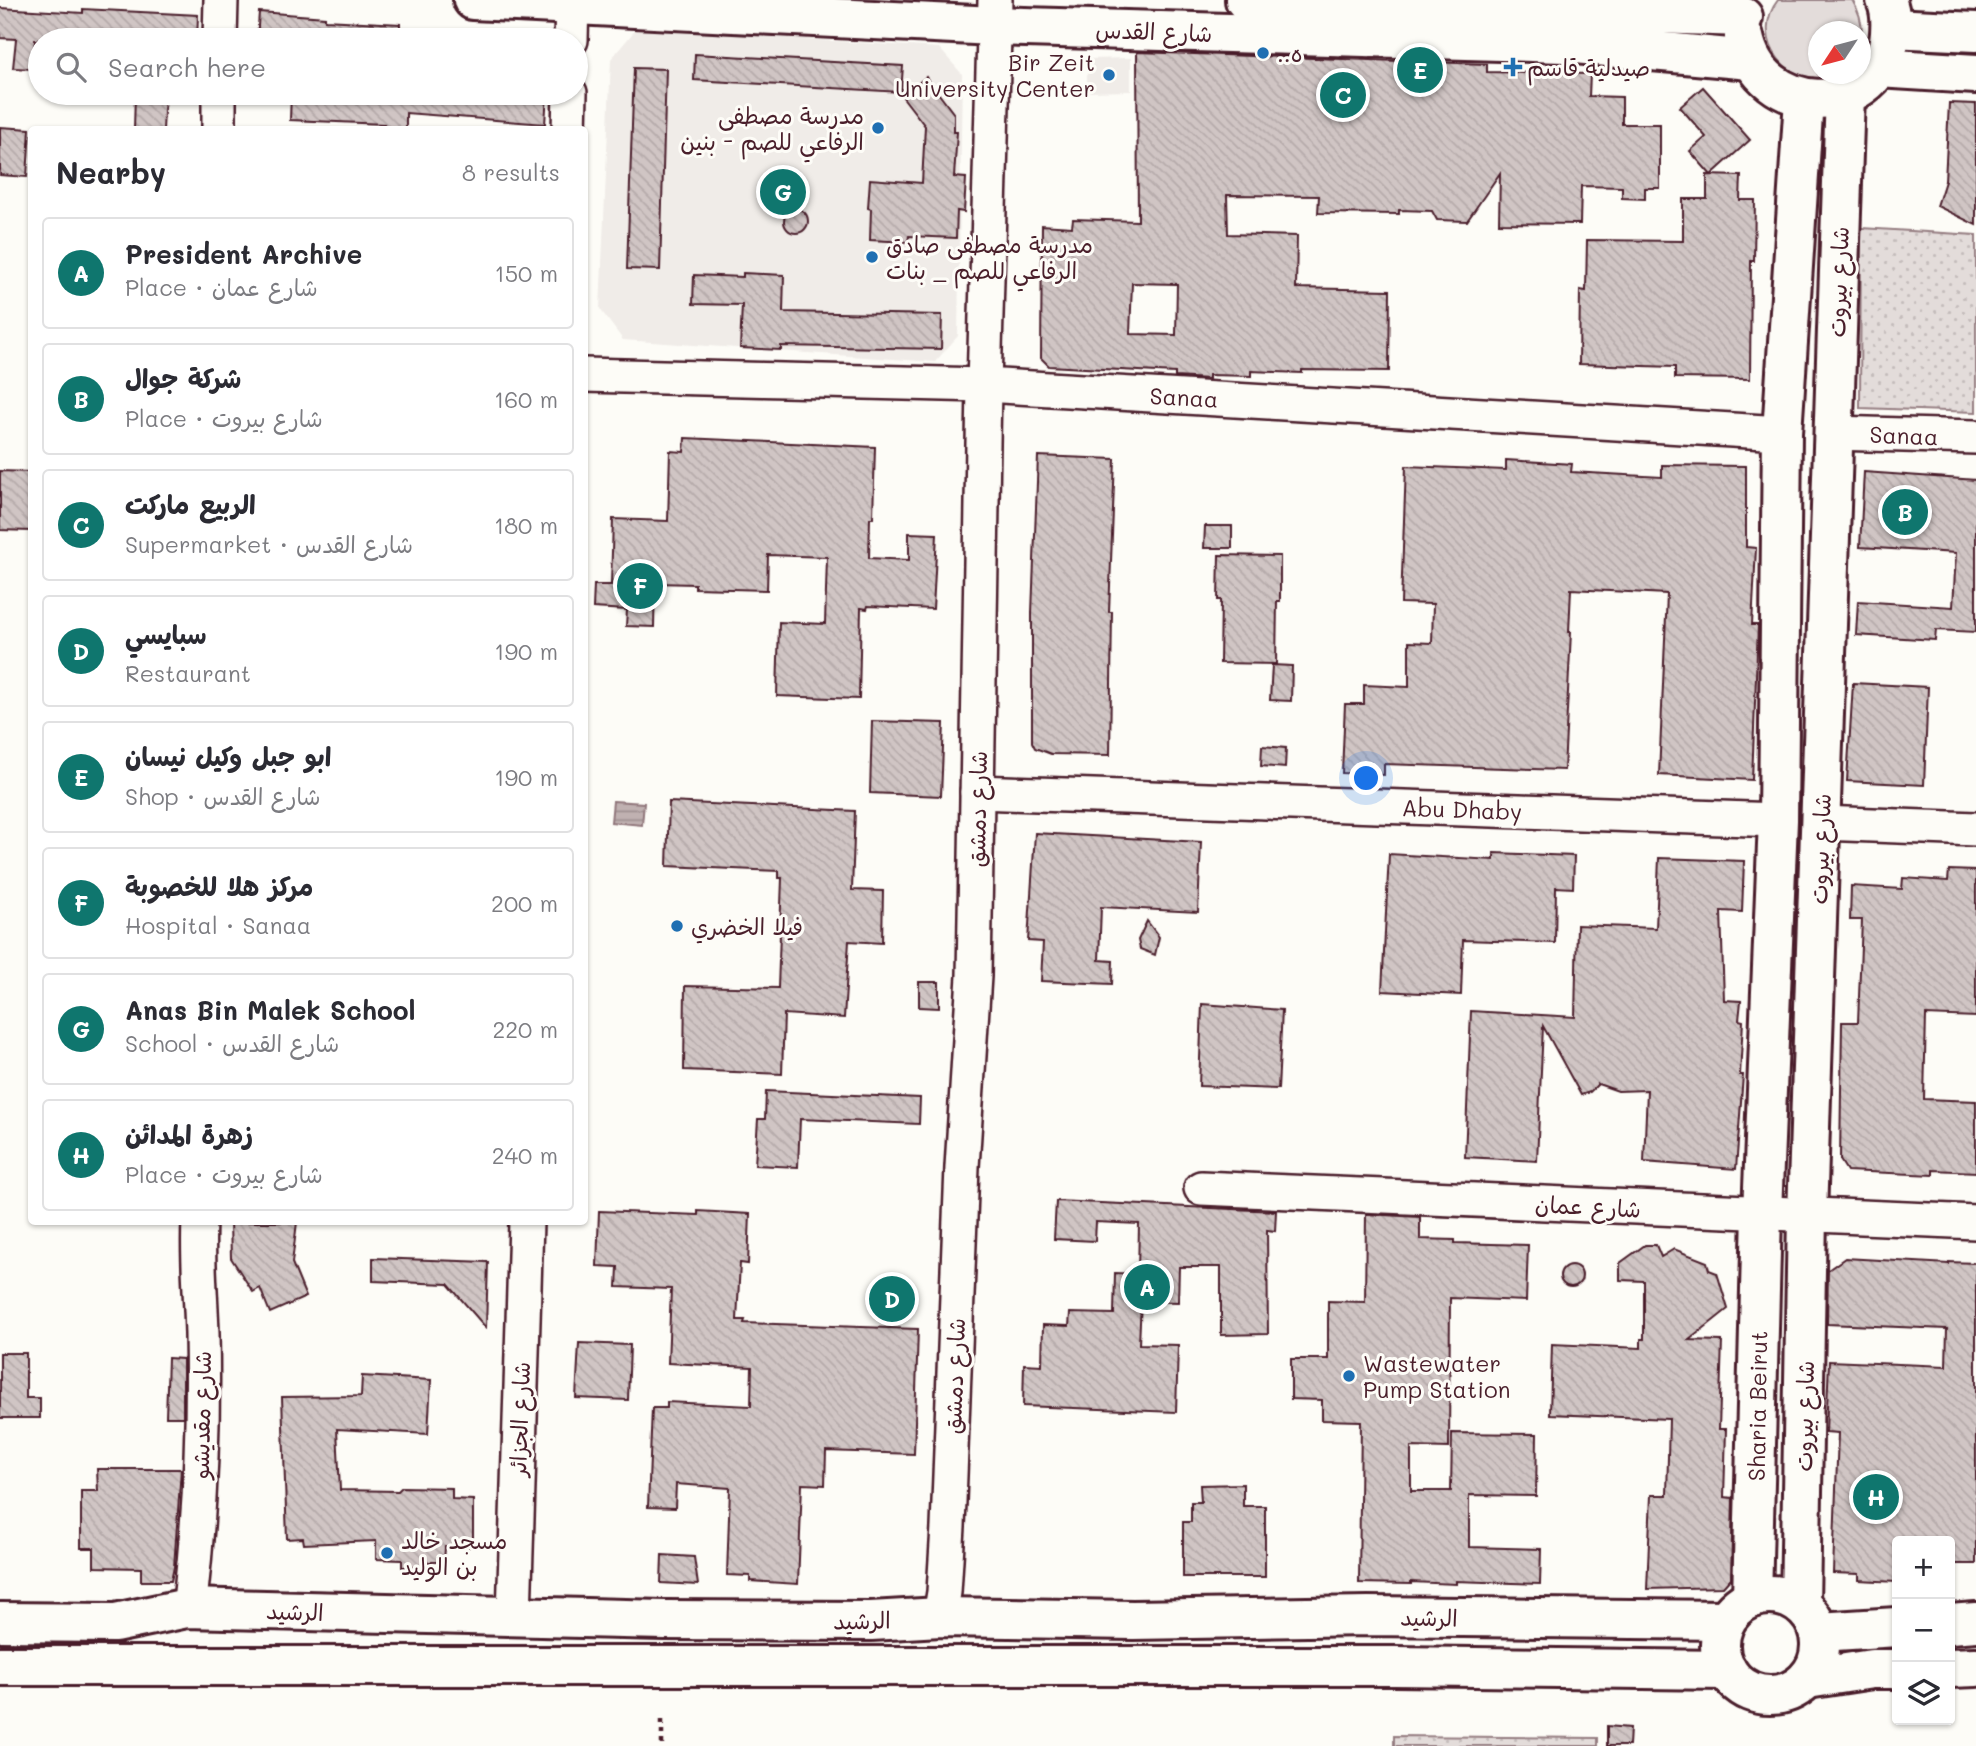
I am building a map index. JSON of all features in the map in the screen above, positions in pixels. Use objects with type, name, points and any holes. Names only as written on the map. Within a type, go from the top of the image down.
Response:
[{"type":"main road","name":"شارع القدس","points":[[473,0],[572,15],[995,13],[1564,43],[1751,60]]},
{"type":"main road","points":[[1245,0],[1745,8],[1744,39],[1751,60],[1764,78],[1782,91],[1804,99],[1824,99],[1845,94],[1864,83],[1878,68],[1888,49],[1889,14],[1976,32]]},
{"type":"main road","points":[[1878,68],[1976,74]]},
{"type":"main road","name":"شارع بيروت","points":[[1810,1618],[1807,1215],[1845,94]]},
{"type":"main road","name":"شارع بيروت","points":[[1762,1213],[1778,820],[1782,433],[1804,99]]},
{"type":"main road","name":"Sharia Beirut","points":[[1739,1609],[1762,1213]]},
{"type":"main road","points":[[1768,1594],[1785,1596],[1810,1618],[1821,1649],[1816,1666],[1807,1679],[1795,1689],[1765,1695],[1736,1682],[1727,1670],[1720,1654],[1720,1636],[1739,1609],[1768,1594]]},
{"type":"main road","name":"الرشيد","points":[[0,1622],[115,1623],[187,1608],[871,1621],[940,1617],[1133,1620],[1739,1609]]},
{"type":"main road","points":[[1810,1618],[1892,1626]]},
{"type":"main road","points":[[1955,1624],[1976,1622]]},
{"type":"main road","name":"الرشيد","points":[[0,1666],[1395,1666],[1727,1670]]},
{"type":"main road","points":[[1955,1668],[1976,1667]]},
{"type":"main road","points":[[1807,1679],[1872,1669],[1892,1669]]},
{"type":"street","points":[[220,28],[221,0]]},
{"type":"street","name":"شارع دمشق","points":[[940,1617],[948,1527],[962,1167],[974,976],[984,385],[995,13]]},
{"type":"street","points":[[219,105],[219,126]]},
{"type":"street","points":[[569,126],[570,105]]},
{"type":"street","name":"Sanaa","points":[[588,375],[984,385],[1782,433]]},
{"type":"street","name":"Sanaa","points":[[1832,433],[1976,438]]},
{"type":"street","name":"Abu Dhaby","points":[[977,792],[1778,820]]},
{"type":"street","points":[[1821,823],[1976,829]]},
{"type":"street","name":"شارع عمان","points":[[1201,1188],[1976,1222]]},
{"type":"street","name":"شارع مقديشو","points":[[187,1608],[190,1602],[198,1529],[202,1336],[199,1225]]},
{"type":"street","name":"شارع الجزائر","points":[[514,1616],[526,1225]]},
{"type":"path","points":[[662,1720],[662,1746]]},
{"type":"shaded area","points":[[1778,0],[1852,0],[1861,21],[1808,21],[1808,77],[1789,69],[1778,58],[1771,45],[1768,30],[1770,15]]},
{"type":"shaded area","points":[[637,28],[939,48],[962,74],[958,336],[935,362],[623,340],[600,309],[611,59]]},
{"type":"shaded area","name":"Bir Zeit University Center","points":[[1131,58],[1131,91],[1087,92],[1087,59]]},
{"type":"shaded area","points":[[1861,228],[1976,235],[1976,412],[1860,408]]},
{"type":"shaded area","points":[[613,801],[644,803],[642,825],[611,822]]},
{"type":"shaded area","points":[[1394,1736],[1598,1738],[1598,1746],[1394,1746]]},
{"type":"building","points":[[0,8],[198,15],[197,28],[28,28],[28,69],[13,68],[16,39],[0,38]]},
{"type":"building","points":[[259,12],[325,17],[325,20],[400,24],[400,28],[258,28]]},
{"type":"building","points":[[1137,52],[1487,64],[1487,72],[1590,74],[1589,96],[1622,97],[1622,124],[1660,124],[1660,188],[1645,188],[1645,199],[1622,198],[1622,187],[1581,186],[1580,224],[1499,223],[1500,173],[1467,221],[1437,220],[1432,211],[1399,210],[1399,214],[1318,213],[1319,196],[1227,195],[1228,234],[1297,236],[1296,288],[1390,290],[1389,371],[1251,371],[1251,376],[1209,375],[1209,379],[1175,377],[1175,373],[1049,366],[1041,358],[1042,225],[1072,227],[1073,219],[1138,221]],"holes":[[[1132,283],[1177,284],[1176,335],[1130,334]]]},
{"type":"building","points":[[695,54],[903,66],[901,92],[694,80]]},
{"type":"building","points":[[634,68],[666,69],[660,270],[627,269]]},
{"type":"building","points":[[926,77],[954,114],[954,132],[957,132],[954,177],[966,178],[964,212],[957,211],[956,238],[909,236],[908,242],[870,240],[870,179],[922,183],[925,126],[902,96]]},
{"type":"building","points":[[1703,87],[1750,140],[1711,175],[1690,151],[1706,137],[1680,107]]},
{"type":"building","points":[[1949,103],[1976,104],[1976,225],[1937,206],[1945,181]]},
{"type":"building","points":[[135,105],[164,105],[163,126],[134,126]]},
{"type":"building","points":[[291,105],[546,105],[545,124],[406,113],[406,126],[290,120]]},
{"type":"building","points":[[0,127],[28,129],[27,177],[0,175]]},
{"type":"building","points":[[1707,175],[1741,176],[1740,200],[1755,200],[1754,261],[1751,261],[1750,379],[1675,378],[1675,367],[1579,364],[1580,290],[1586,291],[1587,240],[1683,241],[1683,199],[1707,199]]},
{"type":"building","points":[[796,209],[805,212],[808,221],[805,230],[796,233],[787,230],[784,221],[787,212]]},
{"type":"building","points":[[743,273],[784,275],[783,312],[942,315],[941,349],[781,346],[781,350],[740,348],[742,305],[693,304],[694,275],[743,277]]},
{"type":"building","points":[[685,438],[875,447],[869,558],[909,560],[909,533],[937,534],[933,609],[861,608],[859,699],[777,696],[779,622],[825,624],[827,557],[768,555],[767,590],[695,588],[695,584],[655,583],[654,627],[626,626],[627,610],[593,608],[594,585],[611,585],[613,519],[668,521],[670,451],[684,452]]},
{"type":"building","points":[[1038,456],[1115,459],[1109,612],[1112,612],[1110,755],[1051,754],[1035,748],[1032,742],[1032,613]]},
{"type":"building","points":[[1506,460],[1572,464],[1571,472],[1662,477],[1662,465],[1746,466],[1746,547],[1756,548],[1752,625],[1758,625],[1752,780],[1659,775],[1667,594],[1571,589],[1564,770],[1384,764],[1384,775],[1342,773],[1345,704],[1364,704],[1364,685],[1409,687],[1409,642],[1432,643],[1433,604],[1401,603],[1406,466],[1506,470]]},
{"type":"building","points":[[0,471],[28,472],[28,531],[0,530]]},
{"type":"building","points":[[1864,472],[1976,480],[1976,632],[1936,630],[1935,640],[1856,635],[1858,601],[1953,607],[1956,553],[1860,547]]},
{"type":"building","points":[[1205,526],[1232,526],[1232,548],[1204,548]]},
{"type":"building","points":[[1219,555],[1280,556],[1276,664],[1220,663]]},
{"type":"building","points":[[1272,665],[1292,666],[1291,701],[1270,700]]},
{"type":"building","points":[[1853,683],[1928,687],[1924,785],[1847,781]]},
{"type":"building","points":[[872,721],[944,723],[941,796],[870,793]]},
{"type":"building","points":[[1262,746],[1286,748],[1285,768],[1261,766]]},
{"type":"building","points":[[669,802],[855,811],[852,890],[883,891],[882,943],[849,941],[844,1018],[784,1014],[782,1074],[684,1070],[685,986],[778,988],[782,878],[779,878],[779,871],[667,866]]},
{"type":"building","points":[[1035,833],[1201,842],[1198,912],[1101,907],[1099,960],[1113,961],[1112,984],[1041,981],[1043,942],[1028,941]]},
{"type":"building","points":[[1494,853],[1574,856],[1573,888],[1556,887],[1555,943],[1463,940],[1461,995],[1382,991],[1389,854],[1494,860]]},
{"type":"building","points":[[1659,858],[1744,861],[1742,912],[1721,911],[1724,1000],[1741,1001],[1739,1020],[1743,1021],[1740,1075],[1743,1075],[1736,1169],[1644,1162],[1647,1090],[1618,1091],[1598,1084],[1590,1092],[1581,1095],[1543,1026],[1537,1161],[1465,1157],[1471,1011],[1575,1017],[1577,925],[1656,928]]},
{"type":"building","points":[[1949,870],[1976,871],[1976,1017],[1926,1015],[1924,1099],[1976,1101],[1976,1172],[1933,1170],[1933,1175],[1847,1171],[1840,1160],[1842,1022],[1858,1022],[1862,920],[1850,920],[1851,886],[1902,889],[1903,878],[1948,881]]},
{"type":"building","points":[[1147,921],[1159,937],[1155,955],[1140,949],[1138,940]]},
{"type":"building","points":[[919,982],[939,982],[939,1008],[919,1007]]},
{"type":"building","points":[[1202,1004],[1282,1010],[1278,1089],[1199,1086]]},
{"type":"building","points":[[766,1091],[920,1098],[919,1124],[800,1119],[798,1167],[755,1165],[758,1119],[765,1119]]},
{"type":"building","points":[[1056,1201],[1276,1211],[1275,1231],[1267,1230],[1268,1334],[1221,1335],[1221,1267],[1179,1267],[1178,1302],[1141,1301],[1139,1344],[1178,1345],[1176,1412],[1023,1406],[1024,1364],[1042,1365],[1043,1325],[1069,1326],[1070,1313],[1114,1314],[1115,1273],[1138,1274],[1139,1224],[1096,1222],[1095,1241],[1054,1239]]},
{"type":"building","points":[[599,1211],[750,1214],[748,1264],[740,1263],[737,1320],[745,1320],[744,1323],[918,1329],[914,1454],[826,1451],[825,1485],[802,1484],[798,1584],[750,1581],[750,1576],[727,1575],[730,1488],[676,1484],[675,1508],[648,1507],[652,1408],[667,1408],[667,1402],[751,1406],[752,1367],[668,1363],[671,1289],[617,1287],[618,1267],[597,1266]]},
{"type":"building","points":[[1366,1214],[1420,1217],[1420,1239],[1528,1245],[1526,1301],[1450,1298],[1449,1448],[1411,1447],[1411,1491],[1451,1491],[1452,1433],[1537,1434],[1536,1496],[1469,1495],[1469,1547],[1541,1549],[1540,1584],[1456,1581],[1456,1584],[1359,1583],[1361,1421],[1322,1420],[1322,1400],[1291,1399],[1291,1359],[1328,1359],[1328,1301],[1365,1302]]},
{"type":"building","points":[[230,1225],[297,1225],[292,1263],[306,1297],[270,1313],[260,1288],[253,1292],[231,1258]]},
{"type":"building","points":[[1645,1245],[1656,1245],[1661,1257],[1674,1249],[1707,1262],[1709,1270],[1717,1273],[1728,1309],[1689,1340],[1722,1341],[1719,1429],[1726,1429],[1724,1497],[1733,1498],[1731,1578],[1723,1587],[1647,1589],[1651,1495],[1667,1495],[1669,1419],[1550,1414],[1552,1344],[1641,1348],[1641,1339],[1644,1339],[1644,1281],[1620,1280],[1620,1263]]},
{"type":"building","points":[[373,1258],[488,1262],[486,1328],[448,1284],[373,1281]]},
{"type":"building","points":[[1845,1258],[1976,1263],[1976,1564],[1955,1564],[1955,1536],[1892,1536],[1892,1582],[1859,1580],[1859,1574],[1833,1573],[1838,1433],[1826,1432],[1829,1361],[1946,1366],[1947,1329],[1827,1324],[1828,1270]]},
{"type":"building","points":[[1571,1265],[1581,1272],[1582,1276],[1575,1286],[1571,1287],[1561,1280],[1560,1276],[1567,1266]]},
{"type":"building","points":[[579,1343],[630,1345],[628,1400],[576,1398]]},
{"type":"building","points":[[0,1353],[26,1353],[26,1398],[40,1398],[40,1418],[0,1418]]},
{"type":"building","points":[[168,1358],[183,1359],[183,1417],[166,1417]]},
{"type":"building","points":[[362,1376],[431,1380],[428,1434],[337,1429],[340,1490],[452,1488],[452,1499],[473,1500],[473,1547],[445,1547],[444,1562],[424,1562],[424,1567],[402,1567],[402,1560],[376,1559],[376,1541],[304,1544],[303,1538],[287,1539],[282,1397],[361,1396]]},
{"type":"building","points":[[97,1469],[181,1469],[171,1581],[141,1581],[141,1568],[94,1567],[94,1548],[81,1548],[81,1491],[98,1491]]},
{"type":"building","points":[[1243,1484],[1243,1506],[1265,1506],[1265,1577],[1183,1577],[1183,1522],[1191,1522],[1191,1502],[1201,1502],[1200,1485]]},
{"type":"building","points":[[662,1555],[694,1557],[698,1585],[661,1583]]},
{"type":"building","points":[[1607,1726],[1630,1728],[1629,1746],[1607,1746]]},
{"type":"place","name":"..ه","points":[[1263,53]]},
{"type":"place","name":"صيدلية قاسم","points":[[1513,67]]},
{"type":"place","name":"ابو جبل وكيل نيسان","points":[[1420,70]]},
{"type":"place","name":"Bir Zeit University Center","points":[[1109,75]]},
{"type":"place","name":"الربيع ماركت","points":[[1343,95]]},
{"type":"place","name":"مدرسة مصطفى الرفاعي للصم - بنين","points":[[878,128]]},
{"type":"place","name":"Anas Bin Malek School","points":[[783,192]]},
{"type":"place","name":"مدرسة مصطفى صادق الرفاعي للصم _ بنات","points":[[872,257]]},
{"type":"place","name":"شركة جوال","points":[[1905,512]]},
{"type":"place","name":"مركز هلا للخصوبة","points":[[640,586]]},
{"type":"place","name":"فيلا الخضري","points":[[677,926]]},
{"type":"place","name":"President Archive","points":[[1147,1287]]},
{"type":"place","name":"سبايسي","points":[[892,1299]]},
{"type":"place","name":"Wastewater Pump Station","points":[[1349,1376]]},
{"type":"place","name":"زهرة المدائن","points":[[1876,1497]]},
{"type":"place","name":"مسجد خالد بن الوليد","points":[[387,1553]]}]
